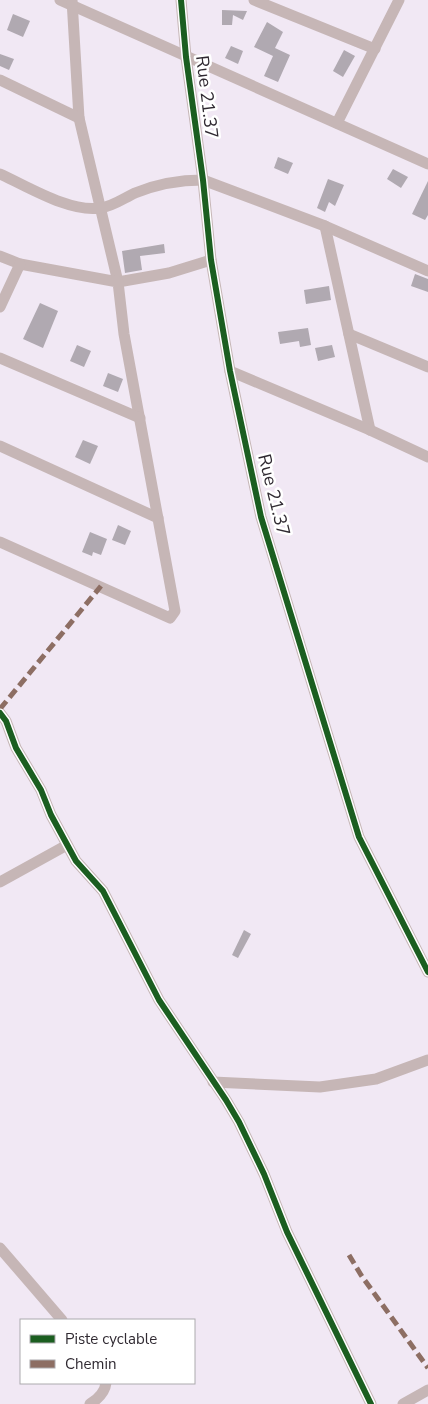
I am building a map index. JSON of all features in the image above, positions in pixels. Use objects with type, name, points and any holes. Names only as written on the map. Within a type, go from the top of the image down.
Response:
[{"type":"street","points":[[60,0],[72,3],[186,57],[428,164]]},
{"type":"street","name":"Rue 21.37","points":[[181,0],[186,57],[211,260],[230,371],[262,516],[359,837],[428,972]]},
{"type":"street","points":[[254,0],[375,49]]},
{"type":"street","points":[[337,123],[399,0]]},
{"type":"street","points":[[0,542],[170,618],[175,612],[124,334],[118,282],[79,118],[72,3]]},
{"type":"street","points":[[0,80],[79,118]]},
{"type":"street","points":[[0,174],[72,207],[100,208],[160,185],[181,180],[202,180],[325,226],[428,271]]},
{"type":"street","points":[[325,226],[370,430]]},
{"type":"street","points":[[0,256],[20,264],[118,282],[169,273],[211,260]]},
{"type":"street","points":[[0,307],[20,264]]},
{"type":"street","points":[[349,334],[428,367]]},
{"type":"street","points":[[0,358],[140,418]]},
{"type":"street","points":[[230,371],[428,456]]},
{"type":"street","points":[[0,446],[158,518]]},
{"type":"street","points":[[0,713],[6,721],[16,748],[41,790],[51,815],[76,861],[103,891],[158,1000],[239,1122],[264,1174],[287,1232],[371,1404]]},
{"type":"street","points":[[0,882],[67,845]]},
{"type":"street","points":[[422,961],[428,948]]},
{"type":"street","points":[[213,1082],[320,1087],[376,1079],[428,1060]]},
{"type":"street","points":[[0,1248],[61,1319]]},
{"type":"street","points":[[90,1404],[99,1398],[106,1384]]},
{"type":"street","points":[[403,1404],[428,1390]]},
{"type":"building","points":[[222,10],[247,11],[243,20],[233,15],[232,25],[222,25]]},
{"type":"building","points":[[13,14],[30,21],[23,37],[7,30]]},
{"type":"building","points":[[267,22],[283,32],[275,48],[290,55],[278,82],[264,76],[273,56],[254,47]]},
{"type":"building","points":[[231,46],[243,51],[238,64],[225,58]]},
{"type":"building","points":[[344,50],[355,56],[343,77],[333,71]]},
{"type":"building","points":[[0,54],[14,59],[9,70],[0,66]]},
{"type":"building","points":[[278,157],[293,163],[288,174],[274,168]]},
{"type":"building","points":[[393,169],[408,177],[401,188],[387,179]]},
{"type":"building","points":[[328,179],[344,185],[335,206],[329,202],[325,212],[317,208]]},
{"type":"building","points":[[428,181],[428,215],[425,220],[412,214]]},
{"type":"building","points":[[164,244],[165,253],[140,256],[142,270],[125,273],[122,251]]},
{"type":"building","points":[[415,274],[428,279],[428,292],[411,286]]},
{"type":"building","points":[[329,286],[331,300],[306,304],[304,290]]},
{"type":"building","points":[[40,303],[58,311],[43,348],[23,339]]},
{"type":"building","points":[[308,328],[311,345],[300,347],[299,341],[280,344],[278,332]]},
{"type":"building","points":[[77,345],[91,351],[84,367],[70,361]]},
{"type":"building","points":[[332,345],[335,357],[318,361],[315,348]]},
{"type":"building","points":[[108,373],[123,379],[118,392],[103,386]]},
{"type":"building","points":[[83,440],[98,446],[90,464],[75,457]]},
{"type":"building","points":[[118,525],[131,531],[125,545],[112,540]]},
{"type":"building","points":[[90,532],[107,539],[101,555],[93,552],[92,556],[82,552]]},
{"type":"building","points":[[244,930],[251,934],[238,958],[232,955]]},
{"type":"marked path","points":[[0,709],[101,586]]},
{"type":"marked path","points":[[349,1255],[361,1275],[428,1368]]},
{"type":"cycle path","points":[[181,0],[186,57],[203,180],[211,260],[230,371],[261,517],[359,837],[428,972]]},
{"type":"cycle path","points":[[0,713],[6,721],[16,748],[41,790],[51,815],[76,861],[103,891],[159,1000],[239,1122],[264,1174],[287,1232],[371,1404]]}]
